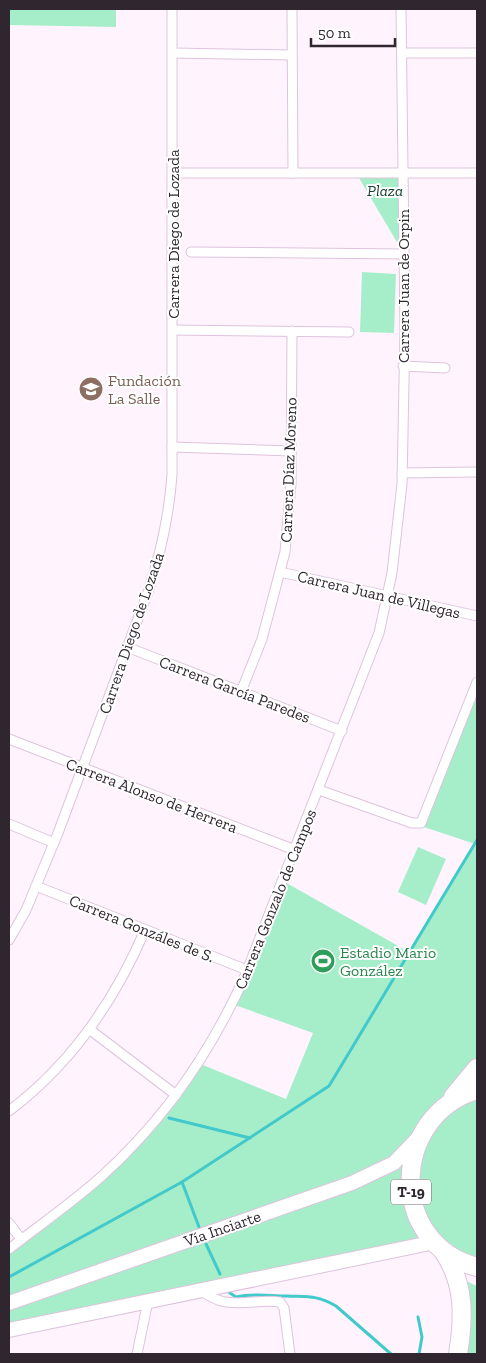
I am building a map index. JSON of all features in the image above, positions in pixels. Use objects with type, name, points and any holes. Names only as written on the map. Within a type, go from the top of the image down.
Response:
[{"type":"highway","name":"T-19","points":[[458,1354],[462,1317],[460,1288],[449,1260],[418,1216],[411,1192],[411,1167],[423,1132],[477,1068]]},
{"type":"highway","name":"T-19","points":[[438,1112],[459,1097],[477,1090]]},
{"type":"highway","name":"T-19","points":[[438,1244],[460,1261],[477,1267]]},
{"type":"street","name":"Carrera Diego de Lozada","points":[[9,940],[36,886],[83,768],[151,584],[165,534],[172,475],[172,9]]},
{"type":"street","points":[[292,9],[293,173]]},
{"type":"street","name":"Carrera Juan de Orpin","points":[[401,9],[404,254],[402,473]]},
{"type":"street","points":[[173,53],[292,54]]},
{"type":"street","points":[[402,53],[477,53]]},
{"type":"street","points":[[173,173],[477,173]]},
{"type":"street","points":[[191,252],[404,254]]},
{"type":"street","points":[[173,330],[349,332]]},
{"type":"street","name":"Carrera Díaz Moreno","points":[[241,692],[262,639],[280,572],[288,526],[292,331]]},
{"type":"street","points":[[403,366],[446,368]]},
{"type":"street","points":[[172,447],[291,451]]},
{"type":"street","points":[[402,473],[477,472]]},
{"type":"street","name":"Carrera Gonzalo de Campos","points":[[9,1249],[112,1166],[150,1128],[176,1095],[216,1035],[247,970],[375,646],[388,597],[398,540],[402,473]]},
{"type":"street","name":"Carrera Juan de Villegas","points":[[280,572],[477,616]]},
{"type":"street","name":"Carrera García Paredes","points":[[128,647],[342,731]]},
{"type":"street","points":[[319,790],[412,823],[420,823],[477,682]]},
{"type":"street","name":"Carrera Alonso de Herrera","points":[[9,739],[295,850]]},
{"type":"street","points":[[9,824],[54,843]]},
{"type":"street","name":"Carrera Gonzáles de S.","points":[[36,886],[247,970]]},
{"type":"street","points":[[9,1112],[46,1079],[89,1029],[126,972],[145,930]]},
{"type":"street","points":[[89,1029],[176,1095]]},
{"type":"street","name":"Vía Inciarte","points":[[9,1303],[352,1183],[394,1162],[405,1153],[423,1132]]},
{"type":"street","points":[[9,1223],[21,1239]]},
{"type":"street","points":[[9,1330],[352,1258],[438,1244]]},
{"type":"street","points":[[198,1290],[221,1301],[263,1300],[280,1302],[284,1308],[290,1354]]},
{"type":"street","points":[[137,1354],[148,1301]]},
{"type":"green space","points":[[9,9],[116,9],[116,27],[9,25]]},
{"type":"green space","name":"Plaza","points":[[356,173],[402,173],[404,254]]},
{"type":"green space","points":[[362,272],[396,274],[394,333],[360,332]]},
{"type":"green space","points":[[477,682],[477,1267],[440,1247],[9,1330],[9,1249],[118,1161],[198,1063],[286,1099],[313,1033],[232,1004],[283,881],[409,952],[475,844],[412,823],[417,824]]},
{"type":"green space","points":[[418,847],[446,859],[426,905],[398,892]]},
{"type":"green space","points":[[462,1279],[477,1286],[477,1354],[462,1354]]},
{"type":"waterway","points":[[9,1277],[182,1182],[329,1086],[477,840]]},
{"type":"waterway","points":[[169,1118],[250,1138]]},
{"type":"waterway","points":[[182,1182],[199,1227]]},
{"type":"waterway","points":[[206,1244],[220,1274]]},
{"type":"waterway","points":[[227,1291],[236,1297],[261,1295],[318,1298],[336,1306],[391,1354]]},
{"type":"waterway","points":[[418,1317],[422,1337],[419,1354]]},
{"type":"place","name":"Fundación La Salle","points":[[91,389]]},
{"type":"place","name":"Estadio Mario González","points":[[323,961]]}]
